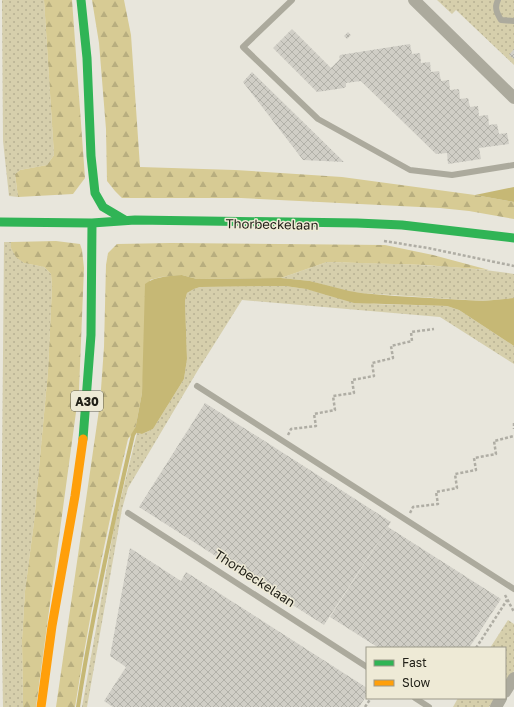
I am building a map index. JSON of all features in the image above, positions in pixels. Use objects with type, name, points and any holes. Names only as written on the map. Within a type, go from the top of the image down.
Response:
[{"type":"main road","points":[[81,0],[86,51],[91,156],[95,193],[103,207],[125,220]]},
{"type":"main road","name":"Thorbeckelaan","points":[[92,223],[125,220],[286,221],[402,225],[514,238]]},
{"type":"main road","name":"Thorbeckelaan","points":[[0,222],[92,223],[138,228],[385,231],[477,243]]},
{"type":"main road","name":"A30","points":[[41,707],[52,626],[81,455],[87,401],[92,326],[92,223]]},
{"type":"street","points":[[414,0],[514,98]]},
{"type":"street","points":[[506,690],[514,678]]},
{"type":"lane","points":[[292,0],[243,47],[318,119],[410,170],[452,174],[514,165]]},
{"type":"lane","points":[[498,0],[496,4],[497,12],[501,20],[514,21]]},
{"type":"lane","points":[[197,386],[514,589]]},
{"type":"lane","name":"Thorbeckelaan","points":[[128,512],[366,666]]},
{"type":"lane","points":[[417,699],[429,707]]},
{"type":"path","points":[[381,240],[514,266]]},
{"type":"path","points":[[284,441],[291,429],[316,426],[314,414],[335,410],[333,396],[354,393],[352,380],[374,376],[372,363],[393,358],[391,346],[412,341],[411,332],[434,329]]},
{"type":"path","points":[[514,423],[514,429]]},
{"type":"path","points":[[406,519],[413,507],[438,504],[436,492],[457,488],[455,474],[476,470],[474,458],[496,454],[494,441],[514,436]]},
{"type":"path","points":[[477,647],[507,600]]},
{"type":"shaded area","points":[[2,0],[44,0],[54,155],[47,165],[20,170],[15,174],[18,197],[9,196],[3,141]]},
{"type":"shaded area","points":[[437,0],[514,0],[514,65],[456,10],[452,14]]},
{"type":"shaded area","points":[[514,187],[514,202],[475,195]]},
{"type":"shaded area","points":[[4,242],[11,242],[11,248],[24,263],[44,267],[51,274],[52,287],[48,371],[34,522],[25,591],[22,640],[23,707],[3,707],[1,582]]},
{"type":"shaded area","points":[[327,262],[444,266],[514,274],[514,298],[483,301],[349,292],[310,281],[281,278]]},
{"type":"shaded area","points":[[182,275],[197,279],[281,278],[310,281],[361,293],[395,296],[483,301],[514,298],[514,346],[459,310],[447,306],[354,303],[306,289],[285,286],[200,287],[187,293],[185,301],[187,359],[184,379],[153,429],[142,434],[137,433],[135,430],[142,393],[145,284],[158,278]]},
{"type":"shaded area","points":[[285,286],[306,289],[374,304],[447,306],[459,310],[514,346],[514,364],[440,317],[242,300],[198,370],[128,488],[122,509],[87,707],[82,707],[115,522],[137,433],[142,434],[153,429],[184,379],[187,359],[185,301],[187,293],[200,287]]},
{"type":"shaded area","points":[[508,620],[514,624],[514,671],[506,683],[506,647],[491,647]]},
{"type":"shaded area","points":[[457,699],[496,699],[489,707],[453,707]]},
{"type":"green space","points":[[44,0],[72,0],[85,178],[73,194],[18,197],[15,174],[20,170],[47,165],[54,155]]},
{"type":"green space","points":[[92,0],[124,0],[131,35],[140,167],[235,170],[342,177],[475,195],[514,202],[514,219],[469,211],[440,208],[241,198],[122,198],[107,181],[106,129],[99,43]]},
{"type":"green space","points":[[56,241],[80,244],[82,250],[84,268],[79,390],[36,707],[23,707],[22,640],[25,591],[34,522],[48,371],[52,287],[51,274],[44,267],[24,263],[16,257],[11,248],[11,242]]},
{"type":"green space","points":[[171,243],[385,245],[433,255],[489,270],[425,265],[327,262],[281,278],[197,279],[182,275],[161,277],[150,280],[142,393],[135,430],[128,439],[106,539],[92,606],[75,707],[56,707],[100,403],[104,347],[106,265],[108,253],[117,244]]},
{"type":"building","points":[[292,29],[331,68],[340,59],[340,55],[410,44],[412,54],[420,53],[421,63],[430,62],[431,72],[439,71],[441,81],[449,80],[450,90],[459,89],[460,99],[468,98],[470,107],[478,106],[479,116],[488,115],[489,125],[497,124],[499,134],[507,133],[509,144],[479,148],[481,159],[448,164],[447,153],[436,154],[361,81],[346,83],[344,88],[317,92],[273,48]]},
{"type":"building","points":[[348,32],[351,35],[347,39],[344,36]]},
{"type":"building","points":[[514,49],[514,59],[509,55]]},
{"type":"building","points":[[252,72],[344,162],[303,160],[243,82]]},
{"type":"building","points":[[205,403],[391,522],[324,625],[139,507]]},
{"type":"building","points":[[388,527],[501,599],[470,647],[377,647],[330,617]]},
{"type":"building","points":[[130,548],[181,581],[186,572],[366,687],[366,696],[359,707],[113,707],[104,701],[126,667],[110,656]]},
{"type":"waterway","points":[[78,707],[110,537],[133,435],[138,427]]},
{"type":"traffic: fast","points":[[81,0],[87,58],[91,156],[95,193],[103,207],[125,220]]},
{"type":"traffic: fast","points":[[0,222],[92,223],[135,220],[357,223],[402,225],[514,238]]},
{"type":"traffic: fast","points":[[83,439],[91,335],[92,223]]},
{"type":"traffic: slow","points":[[41,707],[52,626],[75,496],[83,439]]}]
